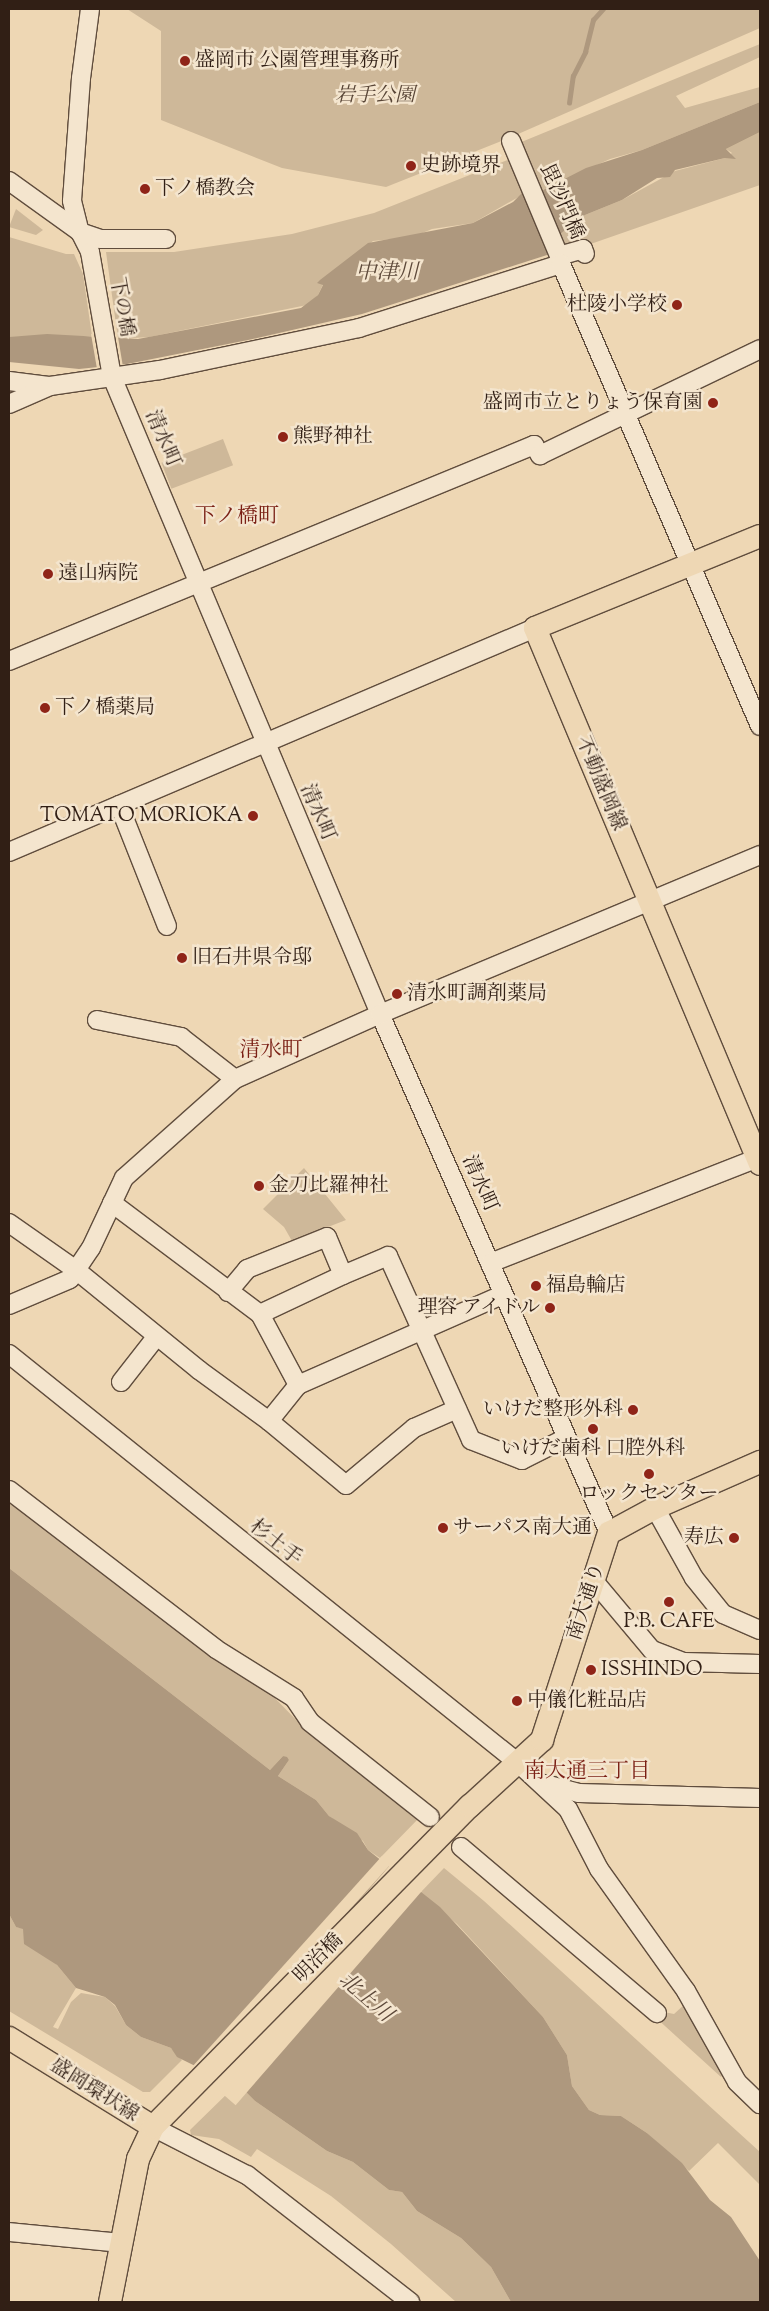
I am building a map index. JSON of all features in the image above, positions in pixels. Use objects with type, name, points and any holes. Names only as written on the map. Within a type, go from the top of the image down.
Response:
[{"type":"main road","points":[[535,628],[760,536]]},
{"type":"main road","name":"不動盛岡線","points":[[535,628],[759,1160]]},
{"type":"main road","points":[[610,1533],[655,1508],[760,1462]]},
{"type":"main road","name":"南大通り","points":[[517,1762],[542,1740],[610,1533]]},
{"type":"main road","name":"明治橋","points":[[160,2119],[470,1806],[517,1762]]},
{"type":"main road","name":"盛岡環状線","points":[[9,2038],[160,2119],[138,2160],[110,2302]]},
{"type":"street","name":"下の橋","points":[[90,9],[81,78],[72,201],[80,232],[90,252],[112,373]]},
{"type":"street","name":"毘沙門橋","points":[[512,141],[560,256],[583,249],[585,254]]},
{"type":"street","points":[[9,181],[80,232],[100,238],[166,239]]},
{"type":"street","points":[[9,404],[50,386],[359,328],[561,264],[760,726]]},
{"type":"street","points":[[9,661],[534,445],[540,455],[626,416],[760,349]]},
{"type":"street","name":"清水町","points":[[112,373],[200,582],[264,744],[490,1263],[502,1295],[610,1533]]},
{"type":"street","points":[[9,381],[50,386]]},
{"type":"street","points":[[9,852],[535,628]]},
{"type":"street","points":[[119,805],[167,926]]},
{"type":"street","points":[[9,1305],[70,1279],[91,1248],[124,1178],[236,1079],[380,1014],[760,855]]},
{"type":"street","points":[[97,1020],[181,1036],[236,1079]]},
{"type":"street","points":[[490,1263],[759,1160]]},
{"type":"street","points":[[112,1203],[228,1292],[260,1314],[298,1385]]},
{"type":"street","points":[[9,1223],[76,1270],[157,1336],[269,1421],[346,1485],[414,1428],[456,1409]]},
{"type":"street","points":[[228,1292],[247,1268],[327,1236],[343,1275]]},
{"type":"street","points":[[260,1314],[388,1256],[471,1440],[522,1460],[566,1438]]},
{"type":"street","points":[[269,1421],[298,1385],[502,1295]]},
{"type":"street","points":[[121,1382],[157,1336]]},
{"type":"street","name":"杉土手","points":[[9,1354],[517,1762],[568,1809],[599,1870],[686,1991],[737,2082],[760,2104]]},
{"type":"street","points":[[9,1490],[216,1649],[294,1698],[310,1722],[430,1817]]},
{"type":"street","points":[[655,1508],[694,1578],[722,1614],[760,1630]]},
{"type":"street","points":[[594,1580],[652,1650],[684,1662],[760,1664]]},
{"type":"street","points":[[538,1782],[562,1791],[579,1793],[760,1798]]},
{"type":"street","points":[[575,1823],[573,1804],[579,1793]]},
{"type":"street","points":[[462,1847],[657,2013]]},
{"type":"street","points":[[160,2119],[247,2175],[410,2302]]},
{"type":"street","points":[[9,2232],[122,2243]]},
{"type":"green space","name":"岩手公園","points":[[127,9],[760,9],[760,28],[509,138],[386,187],[282,168],[161,120],[161,31]]},
{"type":"green space","points":[[760,44],[760,57],[676,96],[685,108],[760,87],[760,102],[642,150],[610,159],[540,191],[519,143]]},
{"type":"green space","points":[[760,132],[760,185],[582,247],[561,250],[558,234],[585,215],[622,200],[675,171],[725,158],[732,153],[726,149]]},
{"type":"green space","points":[[515,157],[529,191],[473,223],[432,229],[413,237],[373,241],[326,278],[318,295],[307,305],[149,337],[118,339],[106,252],[174,252],[292,234],[374,213]]},
{"type":"green space","points":[[16,209],[43,230],[36,235],[9,227]]},
{"type":"green space","points":[[9,237],[66,254],[74,254],[83,274],[92,336],[9,337]]},
{"type":"green space","points":[[223,439],[233,465],[171,489],[161,463]]},
{"type":"green space","points":[[304,1168],[346,1220],[292,1241],[284,1227],[263,1209]]},
{"type":"green space","points":[[9,1500],[265,1688],[305,1729],[420,1817],[380,1858],[368,1850],[363,1841],[329,1816],[316,1800],[278,1776],[289,1760],[283,1756],[270,1770],[9,1568]]},
{"type":"green space","points":[[444,1868],[484,1901],[760,2152],[760,2185],[718,2143],[689,2171],[647,2133],[621,2116],[600,2115],[589,2110],[572,2086],[567,2055],[543,2017],[457,1924],[420,1893]]},
{"type":"green space","points":[[9,1914],[16,1927],[23,1928],[25,1936],[57,1965],[76,1988],[53,2027],[58,2029],[71,2002],[81,1993],[105,1997],[115,2006],[126,2025],[141,2037],[171,2048],[182,2060],[150,2092],[143,2092],[9,2011]]},
{"type":"green space","points":[[685,2004],[724,2073],[721,2077],[654,2016],[659,2011],[674,2014]]},
{"type":"green space","points":[[234,2087],[244,2090],[255,2101],[327,2151],[353,2162],[389,2190],[402,2192],[417,2211],[461,2238],[491,2267],[511,2302],[456,2302],[391,2244],[331,2196],[257,2149],[251,2157],[219,2139],[191,2135],[190,2130]]},
{"type":"water","name":"中津川","points":[[760,102],[760,132],[726,149],[736,159],[725,158],[675,170],[670,177],[657,178],[622,200],[585,215],[548,243],[547,255],[362,314],[248,340],[127,364],[79,369],[9,362],[9,337],[47,334],[138,339],[301,308],[318,295],[323,285],[317,283],[320,280],[368,243],[473,223],[513,202],[522,193],[541,191],[586,168],[642,150]]},
{"type":"water","name":"北上川","points":[[9,1568],[270,1770],[283,1756],[287,1757],[289,1760],[278,1776],[316,1800],[329,1816],[357,1833],[368,1850],[440,1907],[543,2017],[567,2055],[572,2086],[589,2110],[600,2115],[621,2116],[647,2133],[682,2163],[710,2200],[731,2217],[760,2261],[760,2302],[511,2302],[491,2267],[461,2238],[417,2211],[402,2192],[389,2190],[353,2162],[327,2151],[255,2101],[244,2090],[177,2057],[171,2048],[141,2037],[126,2025],[115,2005],[105,1997],[76,1988],[57,1965],[24,1944],[23,1929],[16,1927],[9,1914]]},
{"type":"pier","points":[[91,334],[118,337],[123,367],[97,369]]},
{"type":"pier","points":[[382,1856],[391,1864],[198,2078],[189,2070]]},
{"type":"pier","points":[[391,1864],[422,1891],[236,2105],[205,2078]]},
{"type":"waterway","points":[[569,103],[573,76],[585,52],[593,20],[603,9]]},
{"type":"place","name":"盛岡市 公園管理事務所","points":[[185,61]]},
{"type":"place","name":"史跡境界","points":[[411,166]]},
{"type":"place","name":"下ノ橋教会","points":[[145,189]]},
{"type":"place","name":"杜陵小学校","points":[[677,305]]},
{"type":"place","name":"盛岡市立とりょう保育園","points":[[713,403]]},
{"type":"place","name":"熊野神社","points":[[283,437]]},
{"type":"place","name":"遠山病院","points":[[48,574]]},
{"type":"place","name":"下ノ橋薬局","points":[[45,708]]},
{"type":"place","name":"TOMATO MORIOKA","points":[[253,816]]},
{"type":"place","name":"旧石井県令邸","points":[[182,958]]},
{"type":"place","name":"清水町調剤薬局","points":[[397,994]]},
{"type":"place","name":"金刀比羅神社","points":[[259,1186]]},
{"type":"place","name":"福島輪店","points":[[536,1286]]},
{"type":"place","name":"理容 アイドル","points":[[550,1308]]},
{"type":"place","name":"いけだ整形外科","points":[[633,1410]]},
{"type":"place","name":"いけだ歯科 口腔外科","points":[[593,1429]]},
{"type":"place","name":"ロックセンター","points":[[649,1474]]},
{"type":"place","name":"サーパス南大通","points":[[443,1528]]},
{"type":"place","name":"寿広","points":[[734,1538]]},
{"type":"place","name":"P.B. CAFE","points":[[669,1602]]},
{"type":"place","name":"ISSHINDO","points":[[591,1670]]},
{"type":"place","name":"中儀化粧品店","points":[[517,1701]]},
{"type":"district","name":"下ノ橋町","points":[[237,517]]},
{"type":"district","name":"清水町","points":[[271,1051]]},
{"type":"district","name":"南大通三丁目","points":[[587,1772]]}]
